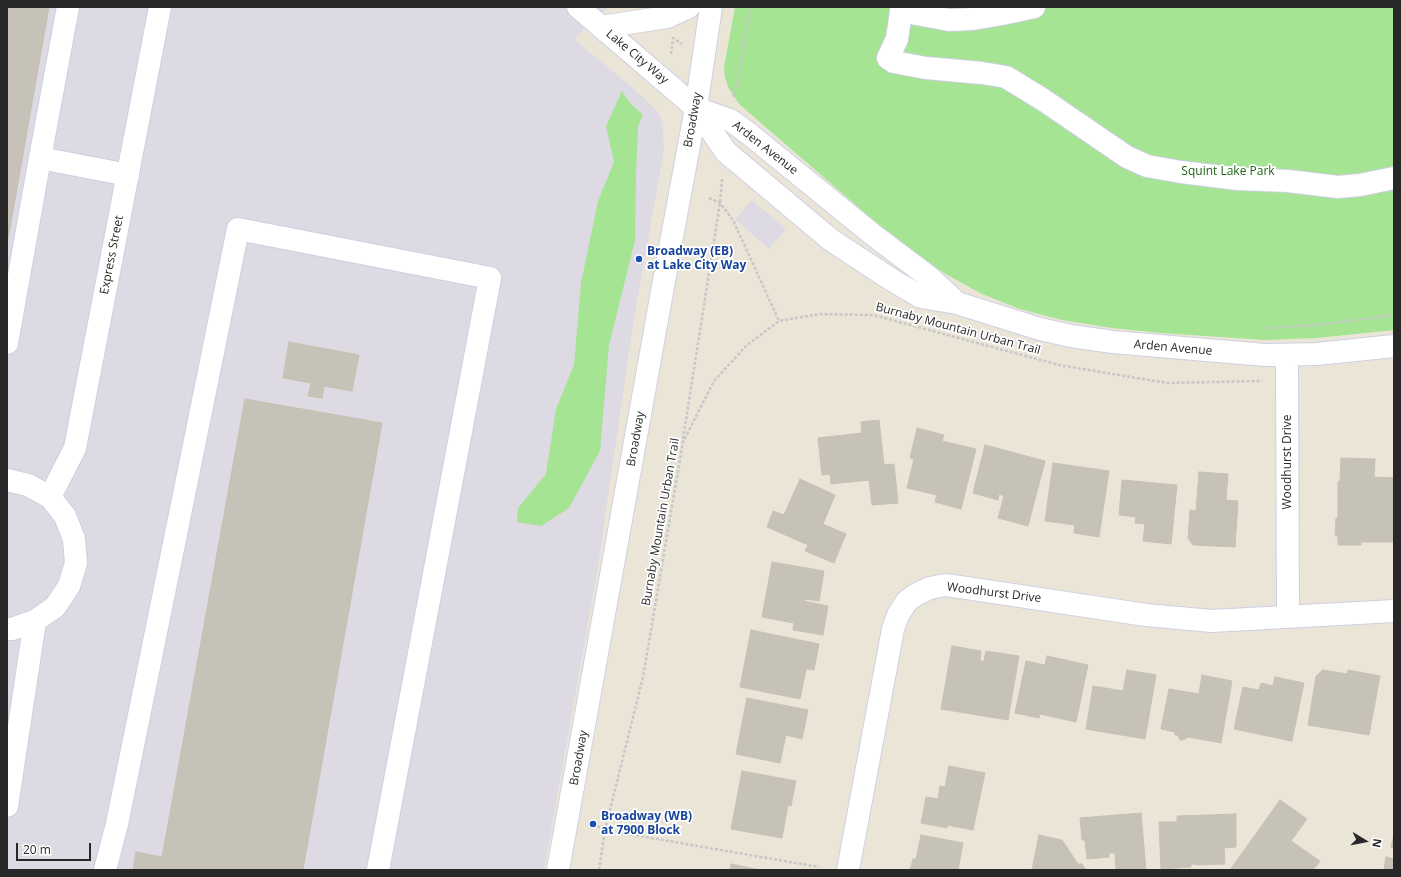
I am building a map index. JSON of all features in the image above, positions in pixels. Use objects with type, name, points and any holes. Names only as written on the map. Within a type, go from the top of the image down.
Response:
[{"type":"street","points":[[7,343],[68,7]]},
{"type":"street","name":"Express Street","points":[[50,497],[75,448],[160,7]]},
{"type":"street","name":"Lake City Way","points":[[578,7],[696,108]]},
{"type":"street","points":[[601,27],[668,16],[689,7]]},
{"type":"street","name":"Broadway","points":[[558,870],[696,108],[712,7]]},
{"type":"street","points":[[1034,7],[973,19],[949,20],[901,9],[896,39],[888,58],[894,62],[926,68],[982,73],[1006,77],[1042,99],[1127,157],[1147,166],[1238,179],[1288,181],[1338,187],[1360,185],[1394,178]]},
{"type":"street","name":"Arden Avenue","points":[[696,108],[730,120],[736,124],[872,234],[929,277],[957,303]]},
{"type":"street","name":"Arden Avenue","points":[[696,108],[726,152],[831,240],[921,297],[957,303],[1009,320],[1071,336],[1113,342],[1265,355],[1317,354],[1394,346]]},
{"type":"street","points":[[40,158],[128,175]]},
{"type":"street","points":[[105,870],[117,824],[238,229],[490,278],[378,870]]},
{"type":"street","name":"Woodhurst Drive","points":[[1287,355],[1288,617]]},
{"type":"street","points":[[7,480],[28,485],[50,497],[65,516],[74,539],[76,563],[69,586],[55,607],[36,621],[12,629],[7,629]]},
{"type":"street","name":"Woodhurst Drive","points":[[848,870],[893,629],[898,615],[907,601],[917,594],[930,588],[945,585],[1161,616],[1212,621],[1394,611]]},
{"type":"street","points":[[7,806],[10,766],[36,621]]},
{"type":"path","points":[[733,97],[738,79],[750,7]]},
{"type":"path","points":[[671,54],[673,38],[683,44]]},
{"type":"path","points":[[683,442],[720,203],[721,187]]},
{"type":"path","points":[[709,198],[720,203],[733,220],[779,321]]},
{"type":"path","name":"Burnaby Mountain Urban Trail","points":[[599,870],[605,830],[644,677],[683,442],[714,381],[747,345],[779,321],[820,314],[873,315],[1060,364],[1166,383],[1262,381],[1266,376]]},
{"type":"path","points":[[1264,328],[1317,325],[1394,315]]},
{"type":"path","points":[[593,824],[605,830],[819,867]]},
{"type":"shaded area","points":[[7,7],[609,7],[574,39],[640,94],[654,108],[660,116],[663,127],[664,150],[633,324],[598,566],[544,870],[7,870]]},
{"type":"shaded area","points":[[752,200],[786,229],[769,249],[735,219]]},
{"type":"green space","name":"Squint Lake Park","points":[[735,7],[1394,7],[1394,330],[1317,338],[1265,340],[1161,333],[1112,328],[1062,320],[1020,309],[982,294],[944,273],[902,245],[739,104],[728,87],[724,67]]},
{"type":"green space","points":[[622,91],[630,103],[643,115],[638,127],[635,240],[609,345],[600,451],[569,508],[541,526],[517,522],[518,508],[546,474],[556,409],[574,365],[581,283],[598,201],[614,162],[606,126]]},
{"type":"building","points":[[7,7],[49,7],[7,245]]},
{"type":"building","points":[[289,342],[359,355],[352,391],[324,386],[322,398],[308,396],[311,383],[283,378]]},
{"type":"building","points":[[245,399],[382,423],[303,870],[133,870],[136,852],[162,857]]},
{"type":"building","points":[[879,420],[884,465],[894,464],[898,503],[872,505],[869,480],[831,484],[830,474],[822,475],[818,438],[862,433],[861,422]]},
{"type":"building","points":[[917,428],[944,435],[942,441],[976,449],[961,509],[935,502],[937,495],[907,488],[914,459],[910,458]]},
{"type":"building","points":[[985,445],[1045,461],[1028,526],[998,518],[1004,496],[999,494],[998,500],[973,493]]},
{"type":"building","points":[[1341,458],[1375,459],[1374,477],[1394,478],[1394,542],[1361,542],[1361,545],[1338,545],[1338,536],[1335,536],[1336,518],[1338,518],[1338,482],[1340,481]]},
{"type":"building","points":[[1053,463],[1109,471],[1099,537],[1074,533],[1075,525],[1045,521]]},
{"type":"building","points":[[1199,472],[1228,474],[1226,500],[1238,501],[1235,547],[1193,545],[1188,538],[1190,510],[1196,511]]},
{"type":"building","points":[[800,479],[835,495],[823,524],[846,534],[834,563],[805,551],[808,545],[767,527],[773,511],[784,515]]},
{"type":"building","points":[[1122,480],[1177,485],[1171,544],[1143,541],[1145,524],[1135,523],[1136,517],[1119,515]]},
{"type":"building","points":[[772,562],[824,571],[819,601],[805,599],[804,601],[828,606],[823,635],[793,630],[794,623],[762,617]]},
{"type":"building","points":[[751,630],[819,644],[814,670],[806,669],[800,699],[740,687]]},
{"type":"building","points":[[952,646],[981,651],[980,661],[984,661],[986,651],[1019,656],[1008,720],[941,709]]},
{"type":"building","points":[[1047,656],[1088,665],[1076,722],[1040,714],[1039,718],[1015,713],[1026,661],[1045,665]]},
{"type":"building","points":[[1127,670],[1156,675],[1145,739],[1086,729],[1093,686],[1123,691]]},
{"type":"building","points":[[1323,670],[1347,674],[1348,670],[1380,676],[1369,735],[1308,725],[1316,676]]},
{"type":"building","points":[[1202,675],[1232,681],[1221,743],[1188,737],[1180,740],[1178,735],[1175,735],[1175,732],[1161,729],[1169,689],[1199,694]]},
{"type":"building","points":[[1275,677],[1304,683],[1292,741],[1234,729],[1243,687],[1259,690],[1261,683],[1273,686]]},
{"type":"building","points":[[747,698],[808,710],[802,739],[786,735],[780,763],[736,754]]},
{"type":"building","points":[[949,766],[985,773],[973,830],[947,825],[947,828],[921,823],[926,797],[938,799],[940,786],[945,787]]},
{"type":"building","points":[[742,771],[796,781],[791,806],[788,805],[782,838],[731,829]]},
{"type":"building","points":[[1280,800],[1307,819],[1291,841],[1320,861],[1313,870],[1230,870]]},
{"type":"building","points":[[1141,813],[1146,870],[1116,870],[1115,853],[1109,853],[1109,857],[1087,859],[1085,840],[1082,840],[1080,818]]},
{"type":"building","points":[[1236,814],[1236,847],[1224,848],[1225,864],[1191,864],[1191,867],[1161,869],[1159,822],[1177,822],[1177,816]]},
{"type":"building","points":[[921,835],[963,843],[958,870],[910,870],[913,859],[916,859]]},
{"type":"building","points":[[1039,835],[1062,840],[1078,864],[1082,864],[1086,870],[1032,870]]},
{"type":"building","points":[[1394,835],[1394,848],[1391,847]]},
{"type":"building","points":[[1386,857],[1394,859],[1394,870],[1384,870]]},
{"type":"building","points":[[731,864],[760,870],[730,870]]},
{"type":"place","name":"Broadway (EB) at Lake City Way","points":[[639,259]]},
{"type":"place","name":"Broadway (WB) at 7900 Block","points":[[593,824]]}]
